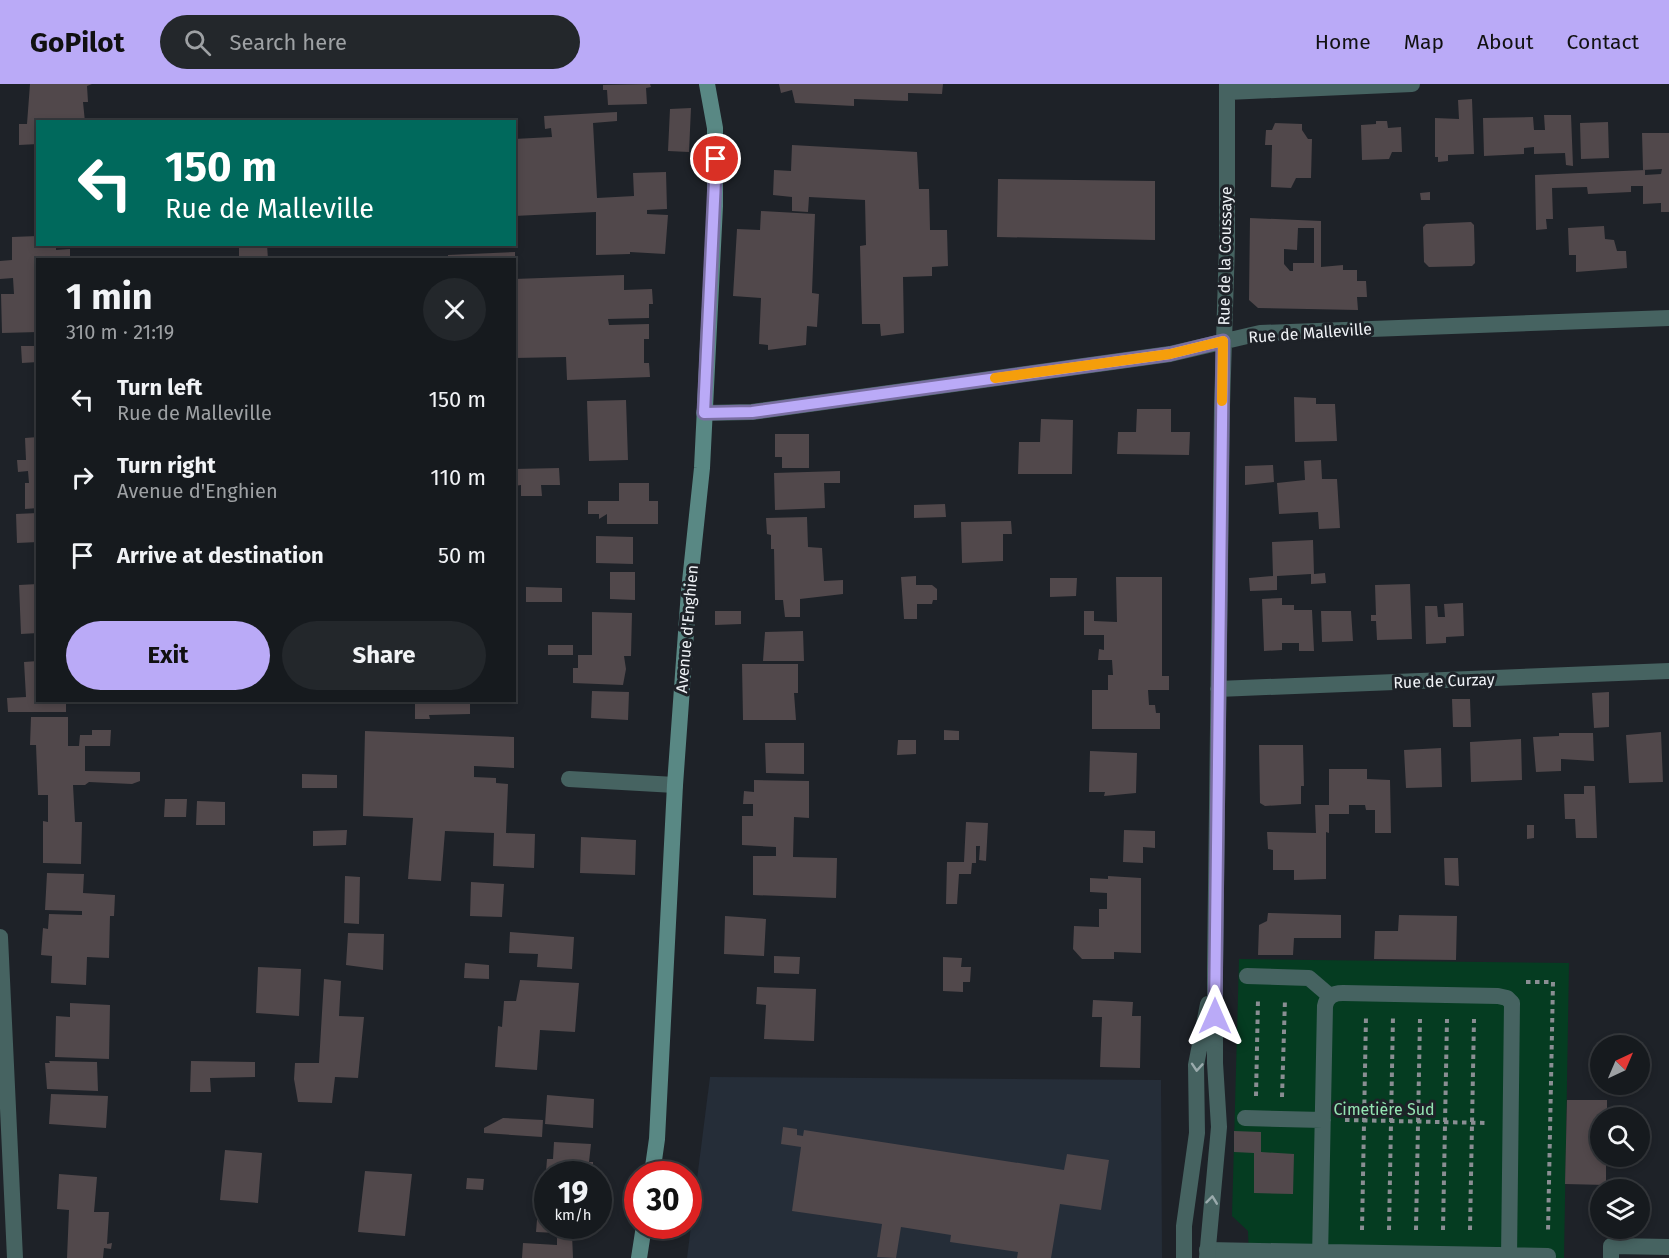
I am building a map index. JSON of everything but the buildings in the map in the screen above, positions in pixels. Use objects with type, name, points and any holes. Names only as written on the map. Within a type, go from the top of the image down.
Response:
[{"type":"main road","name":"Avenue d'Enghien","points":[[654,1161],[657,1139],[675,785],[704,413],[717,173],[715,128],[707,84]]},
{"type":"main road","points":[[639,1258],[642,1239]]},
{"type":"street","points":[[1227,88],[1412,84]]},
{"type":"street","name":"Rue de la Coussaye","points":[[1207,1254],[1220,1127],[1215,1063],[1215,968],[1223,341],[1227,243],[1227,88]]},
{"type":"street","name":"Rue de Malleville","points":[[704,413],[775,409],[1170,354],[1260,333],[1669,318]]},
{"type":"street","name":"Rue de Curzay","points":[[1218,689],[1669,671]]},
{"type":"street","points":[[569,779],[675,785]]},
{"type":"street","points":[[0,937],[15,1258]]},
{"type":"street","name":"Rue de la Coussaye","points":[[1184,1258],[1185,1217],[1197,1133],[1196,1065],[1215,968]]},
{"type":"street","points":[[1253,976],[1310,978],[1330,996]]},
{"type":"street","points":[[1320,1255],[1325,1011],[1330,996],[1337,993],[1366,993],[1502,996],[1512,1003],[1509,1257]]},
{"type":"street","points":[[1250,1118],[1323,1120]]},
{"type":"street","points":[[1611,1258],[1611,1246],[1669,1247]]},
{"type":"street","points":[[1207,1254],[1362,1253],[1548,1256]]},
{"type":"path","points":[[1250,1118],[1253,976]]},
{"type":"path","points":[[1281,1119],[1286,977]]},
{"type":"path","points":[[1512,1003],[1527,981],[1553,982],[1548,1256]]},
{"type":"path","points":[[1362,1253],[1366,993]]},
{"type":"path","points":[[1388,1254],[1394,994]]},
{"type":"path","points":[[1415,1254],[1420,994]]},
{"type":"path","points":[[1443,1254],[1447,994]]},
{"type":"path","points":[[1469,1255],[1474,995]]},
{"type":"path","points":[[1323,1120],[1512,1124]]},
{"type":"shaded area","points":[[710,1077],[1161,1080],[1162,1258],[687,1258],[689,1239],[702,1239],[702,1161],[699,1161]]},
{"type":"green space","name":"Cimetière Sud","points":[[1239,959],[1569,963],[1564,1258],[1249,1258],[1248,1231],[1232,1216]]},
{"type":"slow traffic","points":[[995,378],[1170,354],[1223,341],[1222,401]]},
{"type":"route","points":[[716,159],[704,413],[775,409],[1170,354],[1223,341],[1215,1016]]}]
